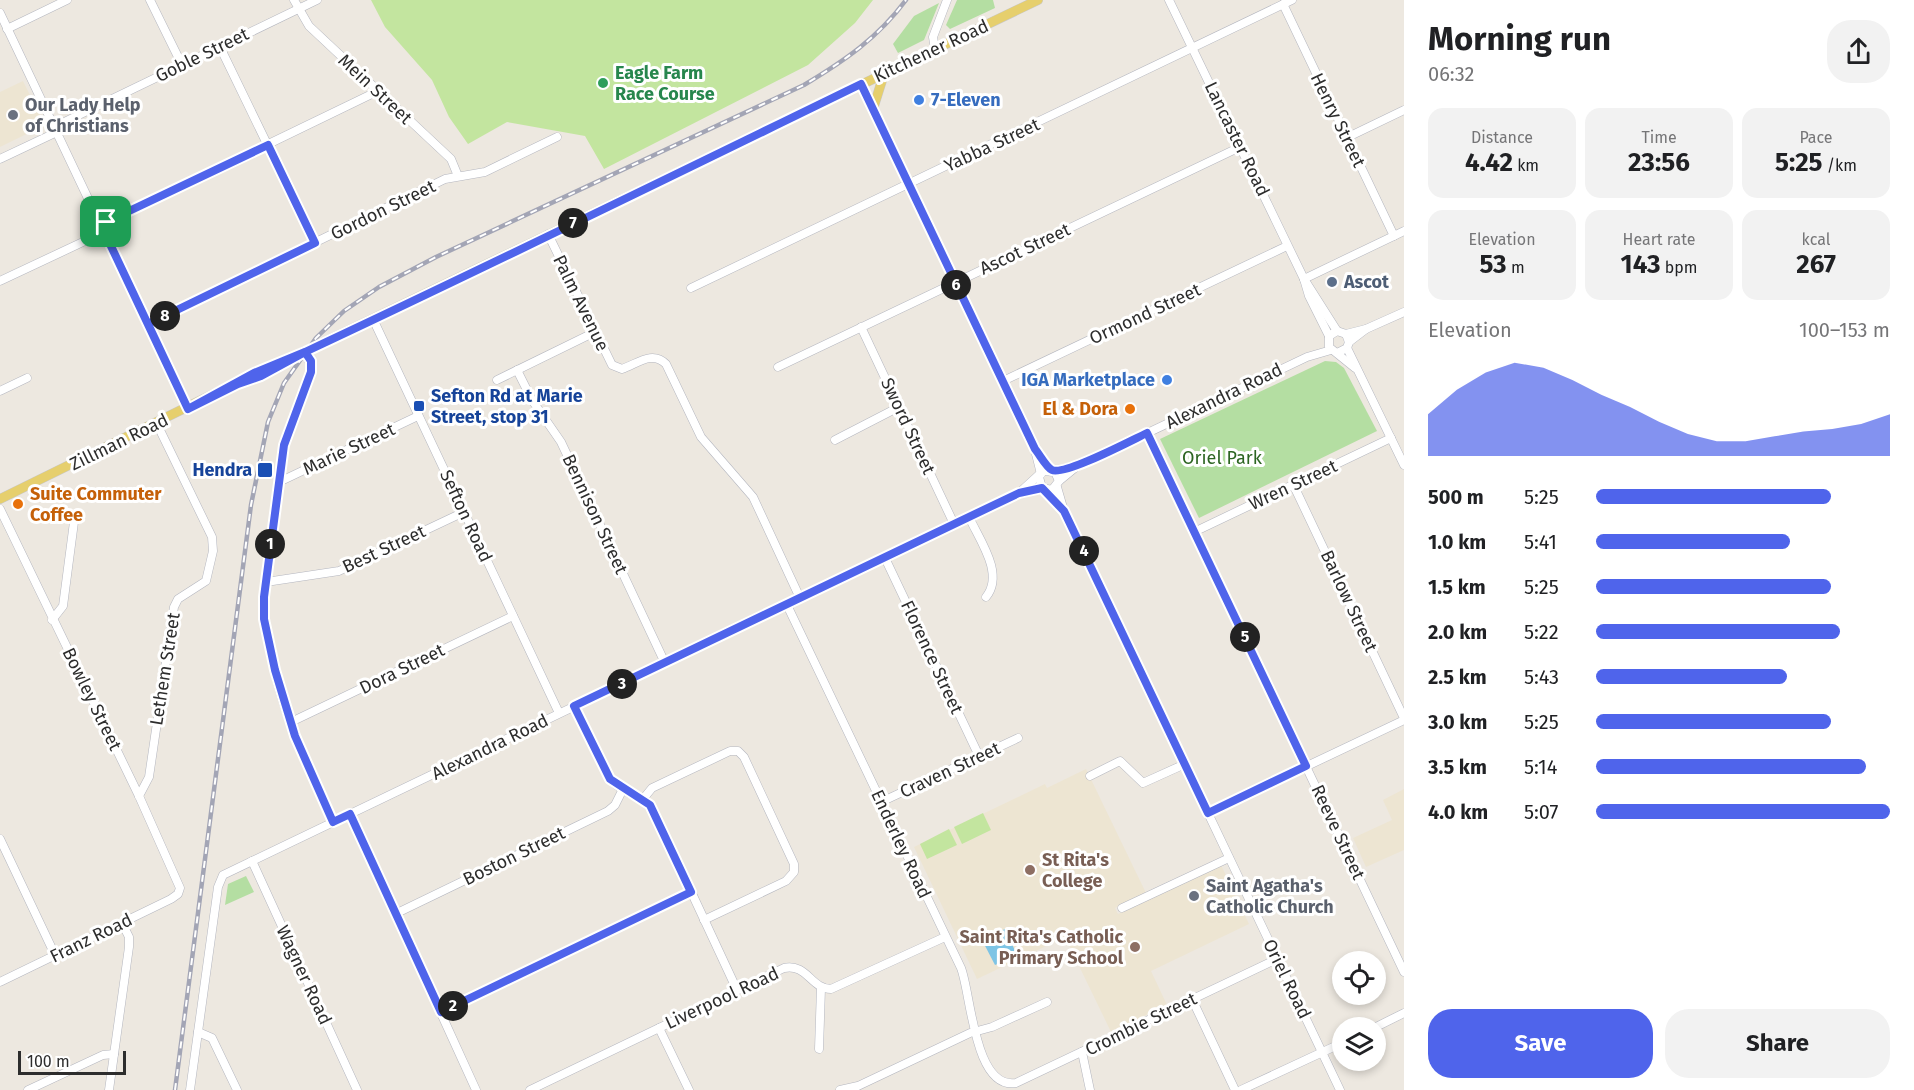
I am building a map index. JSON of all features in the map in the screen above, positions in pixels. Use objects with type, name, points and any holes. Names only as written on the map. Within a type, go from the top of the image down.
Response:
[{"type":"main road","name":"Kitchener Road","points":[[305,352],[1038,0]]},
{"type":"main road","points":[[873,109],[884,74]]},
{"type":"main road","name":"Zillman Road","points":[[0,499],[188,409],[238,384],[254,373],[305,352]]},
{"type":"street","points":[[7,28],[67,0]]},
{"type":"street","points":[[150,0],[182,64]]},
{"type":"street","name":"Mein Street","points":[[294,0],[309,26],[451,159],[458,176]]},
{"type":"street","name":"Goble Street","points":[[0,159],[182,64],[317,0]]},
{"type":"street","points":[[935,50],[933,37],[947,0]]},
{"type":"street","name":"Lancaster Road","points":[[1169,0],[1287,246],[1304,279],[1337,331]]},
{"type":"street","name":"Yabba Street","points":[[691,288],[1292,0]]},
{"type":"street","name":"Henry Street","points":[[1283,4],[1394,236]]},
{"type":"street","points":[[0,13],[188,409]]},
{"type":"street","points":[[220,47],[315,243]]},
{"type":"street","points":[[861,84],[1035,449],[1053,471]]},
{"type":"street","points":[[0,281],[378,91]]},
{"type":"street","points":[[1346,138],[1404,110]]},
{"type":"street","name":"Gordon Street","points":[[148,324],[445,179],[485,172],[557,137]]},
{"type":"street","name":"Ascot Street","points":[[778,367],[1240,147]]},
{"type":"street","points":[[1304,279],[1404,231]]},
{"type":"street","name":"Palm Avenue","points":[[548,234],[615,368],[622,369],[651,357],[658,358],[666,364],[701,436],[753,497],[800,598]]},
{"type":"street","name":"Ormond Street","points":[[1003,381],[1287,246]]},
{"type":"street","name":"Lancaster Road","points":[[1304,279],[1305,288],[1335,351]]},
{"type":"street","points":[[1347,341],[1365,329],[1404,312]]},
{"type":"street","name":"Sefton Road","points":[[373,319],[559,713]]},
{"type":"street","name":"Sword Street","points":[[861,327],[954,524]]},
{"type":"street","points":[[1337,331],[1347,341],[1358,371],[1404,465]]},
{"type":"street","name":"Alexandra Road","points":[[1307,357],[1337,331]]},
{"type":"street","points":[[497,380],[596,332]]},
{"type":"street","name":"Alexandra Road","points":[[190,1090],[219,882],[226,873],[1019,493],[1040,475],[1076,467],[1307,357],[1335,351],[1347,341]]},
{"type":"street","points":[[1335,351],[1358,371]]},
{"type":"street","points":[[305,352],[312,368],[286,435],[264,597],[266,629],[291,722],[300,751],[333,822]]},
{"type":"street","name":"Bennison Street","points":[[517,370],[532,399],[561,442],[665,663]]},
{"type":"street","points":[[0,391],[27,378]]},
{"type":"street","points":[[836,440],[898,407]]},
{"type":"street","name":"Marie Street","points":[[279,482],[418,416]]},
{"type":"street","name":"Lethem Street","points":[[139,796],[150,777],[174,607],[178,599],[206,581],[213,551],[209,530],[157,424]]},
{"type":"street","name":"Reeve Street","points":[[1147,433],[1404,972]]},
{"type":"street","name":"Wren Street","points":[[1194,532],[1391,438]]},
{"type":"street","points":[[1035,449],[1044,489]]},
{"type":"street","name":"Alexandra Road","points":[[1019,493],[1058,484],[1076,467]]},
{"type":"street","name":"Oriel Road","points":[[1053,471],[1064,511],[1340,1090]]},
{"type":"street","name":"Barlow Street","points":[[1293,484],[1404,719]]},
{"type":"street","name":"Oriel Road","points":[[1044,489],[1064,511]]},
{"type":"street","name":"Bowley Street","points":[[0,509],[139,796],[178,882],[179,891]]},
{"type":"street","name":"Best Street","points":[[266,582],[339,571],[464,512]]},
{"type":"street","points":[[969,517],[992,566],[991,589],[986,597]]},
{"type":"street","points":[[52,620],[63,606],[74,522]]},
{"type":"street","name":"Florence Street","points":[[885,558],[979,756]]},
{"type":"street","name":"Enderley Road","points":[[787,604],[967,984],[974,1032],[991,1075],[1004,1084]]},
{"type":"street","name":"Dora Street","points":[[291,722],[513,616]]},
{"type":"street","points":[[574,706],[610,779],[623,789],[643,799],[654,812],[737,990]]},
{"type":"street","points":[[1208,813],[1404,719]]},
{"type":"street","name":"Craven Street","points":[[881,802],[1018,738]]},
{"type":"street","points":[[643,799],[652,788],[730,750],[738,751],[744,757],[794,864],[794,872],[786,881],[704,920]]},
{"type":"street","points":[[1089,776],[1120,761],[1143,783],[1185,764]]},
{"type":"street","name":"Boston Street","points":[[395,914],[608,811],[615,805],[623,789]]},
{"type":"street","points":[[350,814],[477,1090]]},
{"type":"street","points":[[0,839],[55,955]]},
{"type":"street","points":[[1122,908],[1229,858]]},
{"type":"street","name":"Wagner Road","points":[[252,861],[357,1090]]},
{"type":"street","name":"Franz Road","points":[[0,982],[175,897],[179,891]]},
{"type":"street","points":[[441,1012],[691,892]]},
{"type":"street","points":[[109,1090],[130,942],[122,923]]},
{"type":"street","points":[[819,1049],[821,988],[837,987],[945,937]]},
{"type":"street","name":"Crombie Street","points":[[1004,1084],[1017,1083],[1277,959]]},
{"type":"street","name":"Liverpool Road","points":[[530,1090],[737,990],[790,967],[804,971],[821,988]]},
{"type":"street","points":[[1192,999],[1235,1090]]},
{"type":"street","points":[[840,1090],[852,1089],[974,1032],[1047,1002]]},
{"type":"street","points":[[1386,1022],[1404,1013]]},
{"type":"street","points":[[659,1028],[689,1090]]},
{"type":"street","points":[[198,1032],[212,1038],[237,1090]]},
{"type":"street","points":[[1242,1090],[1332,1048]]},
{"type":"street","points":[[1082,1052],[1090,1090]]},
{"type":"street","points":[[28,1090],[103,1054],[114,1054]]},
{"type":"shaded area","points":[[23,81],[45,125],[0,147],[0,92]]},
{"type":"shaded area","name":"St Rita's College","points":[[1086,769],[1146,893],[1115,908],[1118,914],[1221,865],[1249,924],[1151,971],[1167,1005],[1111,1032],[1065,937],[977,979],[914,847],[1045,784],[1047,788]]},
{"type":"shaded area","points":[[1404,789],[1404,850],[1366,867],[1353,838],[1392,820],[1383,800]]},
{"type":"green space","name":"Eagle Farm Race Course","points":[[371,0],[873,0],[855,23],[808,65],[604,169],[585,136],[507,122],[468,144],[449,117],[432,80],[385,27]]},
{"type":"green space","points":[[957,0],[993,0],[995,8],[950,29],[946,25]]},
{"type":"green space","points":[[939,3],[924,40],[898,53],[893,44],[914,16]]},
{"type":"green space","name":"Oriel Park","points":[[1325,361],[1336,362],[1344,368],[1377,431],[1199,518],[1160,439]]},
{"type":"green space","points":[[983,813],[991,830],[962,844],[954,827]]},
{"type":"green space","points":[[949,829],[957,845],[927,859],[920,844]]},
{"type":"green space","points":[[246,876],[254,892],[225,905],[228,884]]},
{"type":"water","points":[[1005,929],[1017,955],[995,965],[982,940]]},
{"type":"railway","points":[[175,1090],[251,505],[268,422],[284,383],[316,338],[344,311],[379,287],[436,257],[804,85],[860,48],[884,26],[906,0]]},
{"type":"place","name":"Eagle Farm Race Course","points":[[603,83]]},
{"type":"place","name":"7-Eleven","points":[[919,100]]},
{"type":"place","name":"Our Lady Help of Christians","points":[[13,115]]},
{"type":"place","name":"Ascot","points":[[1332,282]]},
{"type":"place","name":"IGA Marketplace","points":[[1167,380]]},
{"type":"place","name":"Sefton Rd at Marie Street, stop 31","points":[[419,406]]},
{"type":"place","name":"El & Dora","points":[[1130,409]]},
{"type":"place","name":"Hendra","points":[[265,470]]},
{"type":"place","name":"Suite Commuter Coffee","points":[[18,504]]},
{"type":"place","name":"St Rita's College","points":[[1030,870]]},
{"type":"place","name":"Saint Agatha's Catholic Church","points":[[1194,896]]},
{"type":"place","name":"Saint Rita's Catholic Primary School","points":[[1135,947]]},
{"type":"route","points":[[106,222],[101,225],[188,409],[238,384],[261,376],[272,367],[305,352],[311,361],[311,372],[289,425],[284,445],[264,597],[264,619],[275,670],[300,751],[310,774],[333,822],[350,814],[441,1012],[691,892],[650,805],[613,783],[574,706],[1019,493],[1042,488],[1047,490],[1064,511],[1208,813],[1306,766],[1147,433],[1076,467],[1056,472],[1050,470],[1035,449],[861,84],[305,352],[254,373],[238,384],[188,409],[148,324],[315,243],[268,145],[106,222]]}]
